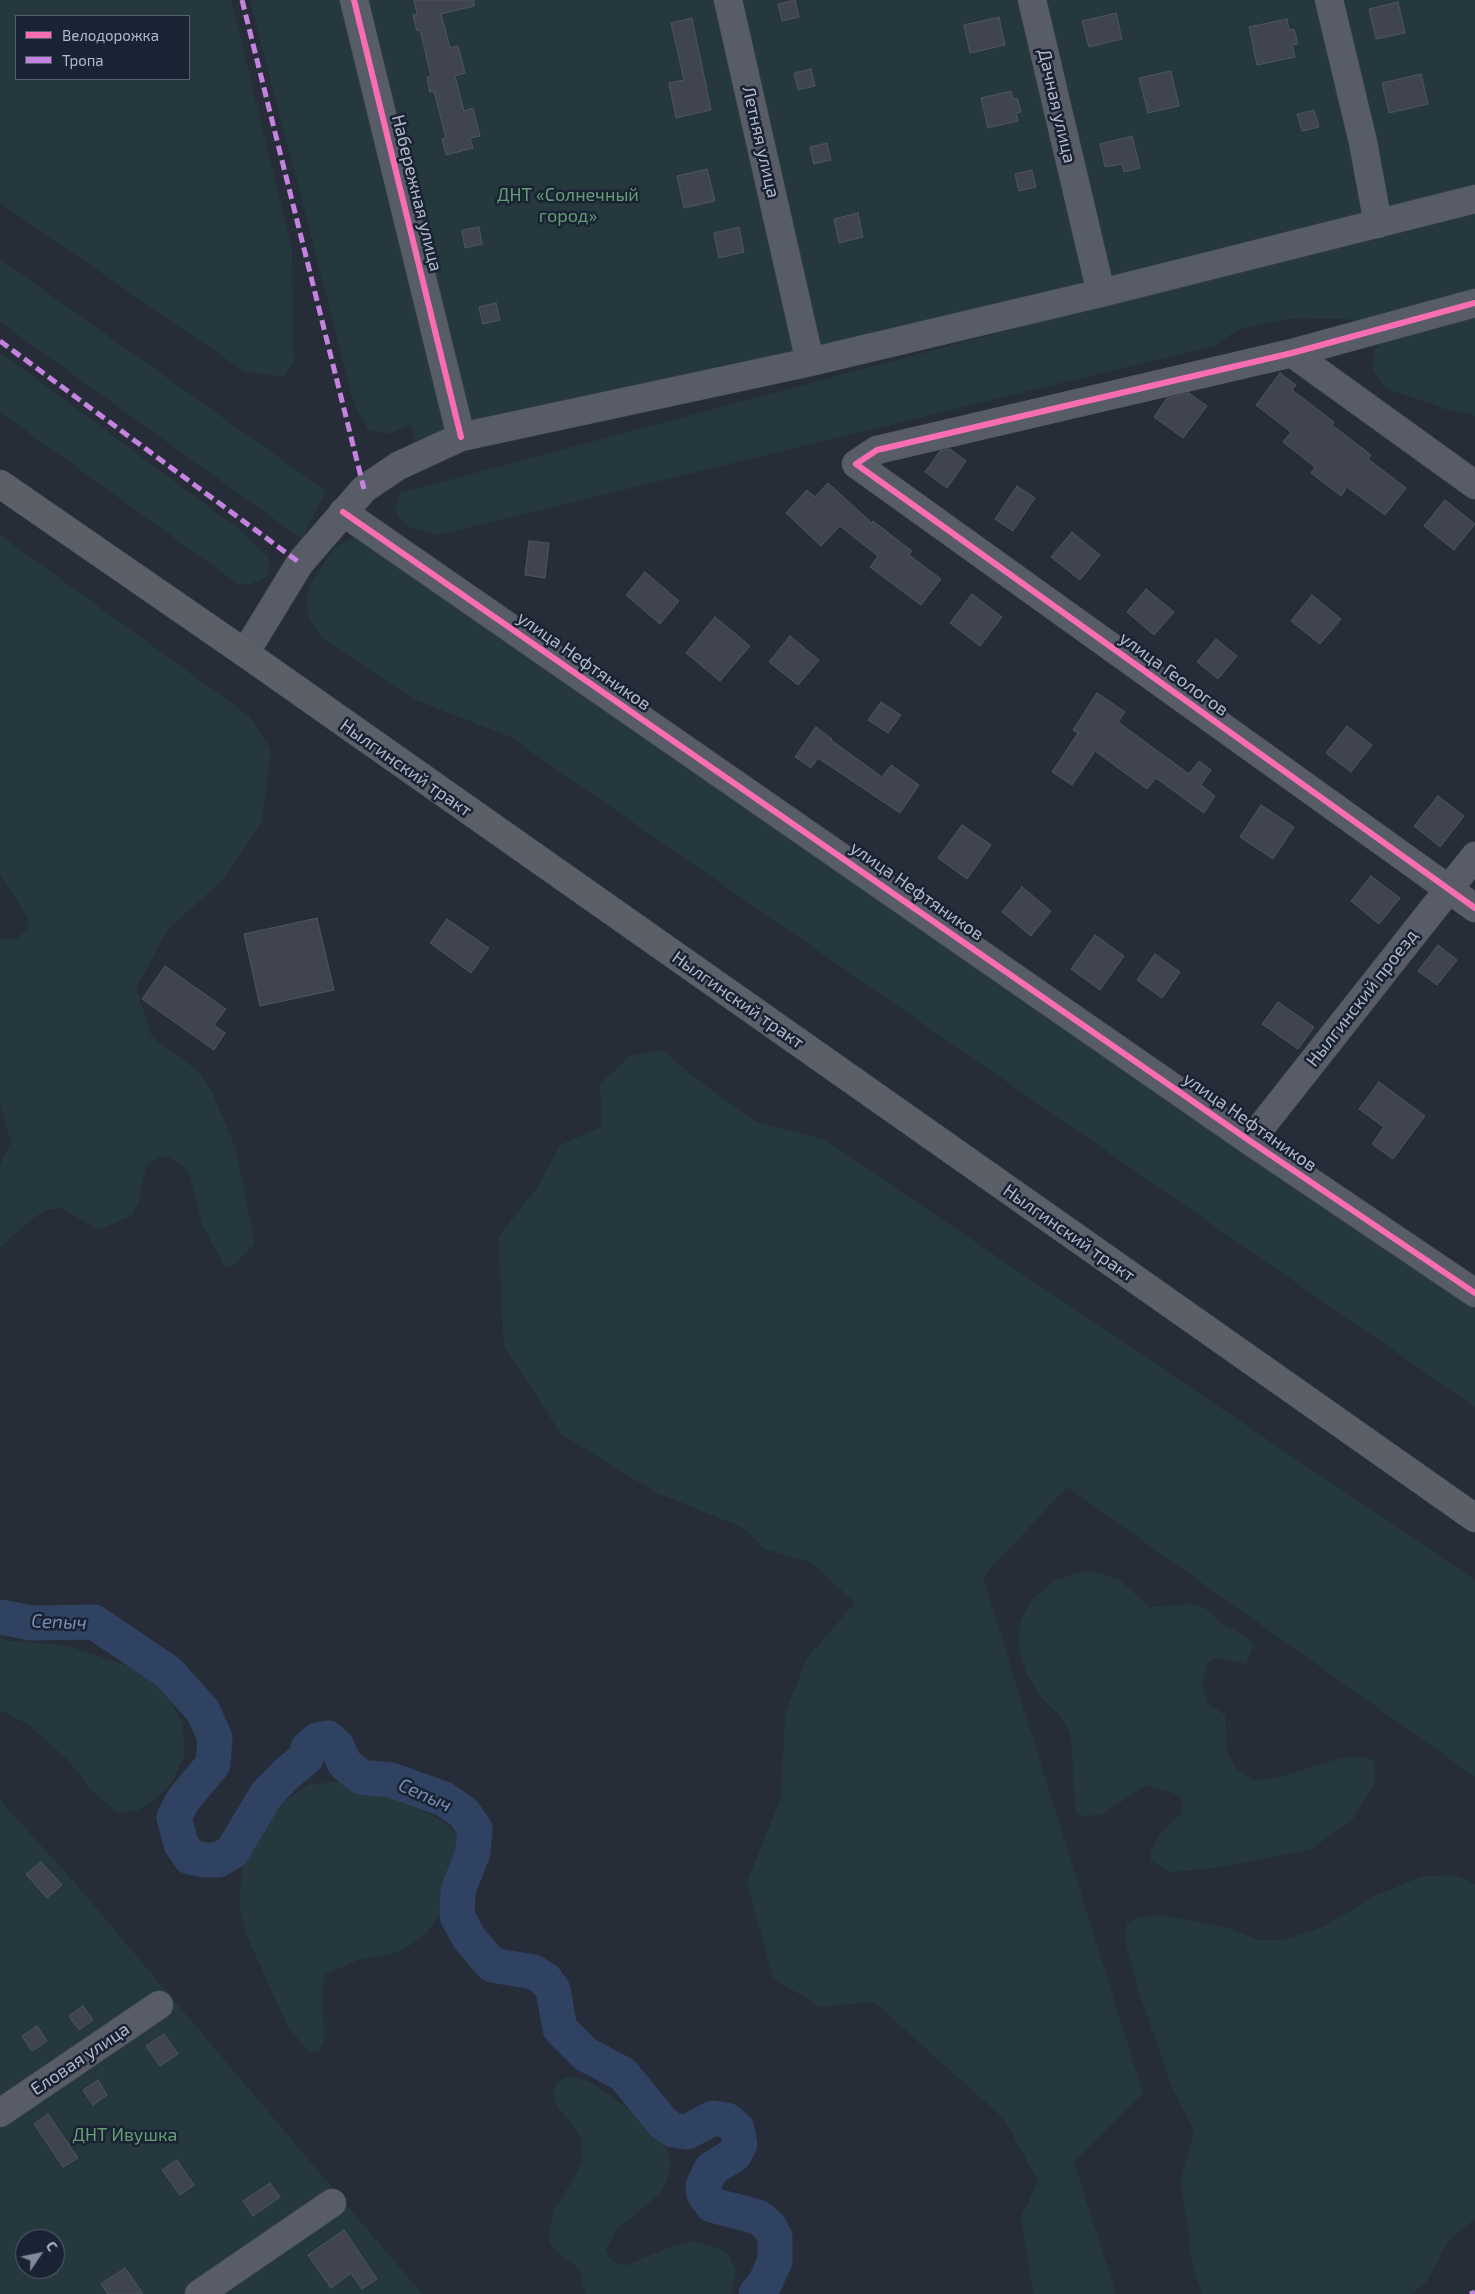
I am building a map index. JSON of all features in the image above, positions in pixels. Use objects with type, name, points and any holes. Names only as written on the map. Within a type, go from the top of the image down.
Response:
[{"type":"main road","name":"Нылгинский тракт","points":[[0,484],[245,653],[1475,1518]]},
{"type":"street","name":"Набережная улица","points":[[354,0],[461,437]]},
{"type":"street","name":"Летняя улица","points":[[728,0],[810,362]]},
{"type":"street","name":"Дачная улица","points":[[1032,0],[1101,293]]},
{"type":"street","points":[[1329,0],[1364,142],[1378,224]]},
{"type":"street","points":[[245,653],[300,563],[364,489],[398,466],[461,437],[810,362],[1101,293],[1475,199]]},
{"type":"street","points":[[1292,353],[1475,303]]},
{"type":"street","points":[[1292,353],[1475,485]]},
{"type":"street","name":"улица Геологов","points":[[1292,353],[877,450],[856,464],[1475,908]]},
{"type":"street","name":"улица Нефтяников","points":[[343,512],[1250,1141],[1475,1294]]},
{"type":"street","name":"Нылгинский проезд","points":[[1250,1141],[1475,856]]},
{"type":"street","name":"Еловая улица","points":[[0,2113],[159,2004]]},
{"type":"street","points":[[199,2294],[332,2203]]},
{"type":"green space","points":[[0,0],[231,0],[292,248],[294,361],[283,377],[245,372],[0,203]]},
{"type":"green space","name":"ДНТ «Солнечный город»","points":[[250,0],[1475,0],[1475,193],[418,452],[411,425],[386,434],[368,429],[355,407]]},
{"type":"green space","points":[[1475,205],[1475,291],[1369,320],[1294,318],[1239,329],[1214,346],[438,535],[408,527],[395,511],[400,493]]},
{"type":"green space","points":[[0,259],[326,491],[302,539],[0,322]]},
{"type":"green space","points":[[1475,312],[1475,416],[1448,410],[1385,388],[1373,371],[1375,349],[1381,342]]},
{"type":"green space","points":[[0,352],[244,533],[268,557],[270,567],[267,577],[248,585],[238,584],[0,412]]},
{"type":"green space","points":[[0,535],[249,716],[271,750],[262,822],[223,880],[168,929],[136,988],[152,1037],[198,1071],[211,1090],[236,1149],[255,1244],[234,1265],[225,1268],[203,1226],[188,1170],[170,1158],[160,1157],[146,1165],[139,1202],[131,1216],[98,1230],[62,1208],[46,1210],[33,1218],[0,1248],[0,1165],[11,1142],[0,1103],[0,938],[17,939],[27,929],[28,919],[0,873]]},
{"type":"green space","points":[[358,536],[1475,1303],[1475,1407],[510,737],[413,699],[323,638],[309,617],[306,599],[311,584],[334,548]]},
{"type":"green space","points":[[662,1050],[694,1077],[756,1122],[823,1139],[1475,1580],[1475,1777],[1067,1487],[983,1577],[1143,2093],[1074,2162],[1116,2294],[1033,2294],[1021,2217],[1038,2181],[1004,2119],[874,2002],[820,2007],[773,1978],[747,1882],[781,1798],[785,1714],[807,1658],[855,1603],[812,1563],[765,1549],[742,1527],[655,1492],[561,1434],[504,1346],[498,1237],[539,1185],[560,1145],[602,1127],[600,1084],[630,1056]]},
{"type":"green space","points":[[1088,1570],[1119,1579],[1149,1607],[1194,1604],[1205,1608],[1221,1623],[1248,1637],[1253,1646],[1246,1664],[1215,1658],[1207,1664],[1202,1684],[1208,1704],[1225,1715],[1226,1749],[1236,1768],[1254,1780],[1276,1778],[1344,1757],[1366,1757],[1374,1761],[1375,1783],[1353,1819],[1310,1850],[1216,1868],[1171,1872],[1151,1861],[1151,1851],[1160,1834],[1181,1814],[1183,1803],[1178,1795],[1147,1785],[1101,1815],[1080,1816],[1075,1809],[1071,1736],[1062,1718],[1040,1696],[1027,1676],[1018,1644],[1020,1622],[1031,1601],[1055,1580]]},
{"type":"green space","points":[[0,1637],[9,1641],[65,1645],[125,1665],[144,1674],[169,1698],[183,1724],[185,1754],[171,1784],[156,1798],[137,1811],[116,1812],[92,1791],[68,1760],[29,1725],[0,1710]]},
{"type":"green space","points":[[351,1780],[402,1800],[442,1821],[457,1835],[461,1855],[438,1916],[426,1934],[409,1946],[390,1955],[358,1960],[326,1974],[323,1985],[324,2041],[318,2052],[308,2051],[288,2027],[246,1934],[239,1903],[245,1849],[256,1829],[272,1809],[309,1785]]},
{"type":"green space","name":"ДНТ Ивушка","points":[[0,1800],[75,1883],[422,2294],[0,2294]]},
{"type":"green space","points":[[1455,1875],[1475,1884],[1475,2219],[1448,2241],[1427,2281],[1411,2294],[1202,2294],[1192,2262],[1181,2181],[1194,2130],[1171,2085],[1137,1986],[1126,1943],[1127,1923],[1136,1918],[1159,1915],[1225,1927],[1259,1940],[1282,1940],[1325,1926],[1376,1895],[1423,1876]]},
{"type":"green space","points":[[575,2077],[594,2084],[637,2115],[659,2137],[670,2156],[670,2173],[661,2193],[617,2229],[606,2249],[610,2258],[618,2264],[628,2265],[672,2246],[694,2241],[726,2251],[736,2269],[732,2294],[585,2294],[579,2269],[555,2250],[549,2241],[553,2211],[575,2177],[583,2158],[581,2137],[556,2104],[553,2094],[556,2084],[565,2078]]},
{"type":"building","points":[[414,0],[474,0],[474,6],[441,14],[450,48],[458,46],[465,73],[455,76],[464,111],[473,108],[480,136],[470,138],[473,148],[446,155],[442,139],[446,138],[434,91],[430,92],[427,77],[431,76],[420,30],[417,31],[413,15],[417,14]]},
{"type":"building","points":[[795,0],[799,17],[782,21],[778,4]]},
{"type":"building","points":[[1398,2],[1405,33],[1376,39],[1369,9]]},
{"type":"building","points":[[1116,13],[1122,39],[1089,47],[1082,21]]},
{"type":"building","points":[[999,17],[1005,45],[970,53],[964,25]]},
{"type":"building","points":[[692,18],[711,110],[676,118],[669,83],[684,80],[671,23]]},
{"type":"building","points":[[1287,19],[1289,30],[1294,29],[1298,44],[1292,45],[1295,57],[1257,65],[1249,27]]},
{"type":"building","points":[[811,69],[815,86],[798,90],[794,73]]},
{"type":"building","points":[[1171,71],[1179,106],[1148,113],[1139,78]]},
{"type":"building","points":[[1421,74],[1428,104],[1389,113],[1382,83]]},
{"type":"building","points":[[1011,91],[1013,99],[1017,98],[1021,112],[1016,113],[1018,121],[988,128],[981,98]]},
{"type":"building","points":[[1314,110],[1319,127],[1302,131],[1297,114]]},
{"type":"building","points":[[1132,136],[1140,168],[1124,172],[1122,164],[1105,167],[1100,144]]},
{"type":"building","points":[[827,143],[831,160],[814,164],[810,147]]},
{"type":"building","points":[[707,169],[715,201],[684,208],[677,176]]},
{"type":"building","points":[[1032,170],[1036,187],[1019,191],[1015,174]]},
{"type":"building","points":[[858,213],[863,237],[839,243],[834,219]]},
{"type":"building","points":[[479,227],[482,244],[465,248],[462,230]]},
{"type":"building","points":[[739,227],[744,252],[719,258],[714,233]]},
{"type":"building","points":[[496,303],[500,320],[483,324],[479,307]]},
{"type":"building","points":[[1280,373],[1296,385],[1292,390],[1334,422],[1332,425],[1371,455],[1368,459],[1406,488],[1385,515],[1347,487],[1341,496],[1311,473],[1315,467],[1283,442],[1291,432],[1256,405]]},
{"type":"building","points":[[1189,393],[1207,406],[1183,438],[1154,417],[1167,398]]},
{"type":"building","points":[[950,449],[966,461],[947,488],[925,472],[940,451]]},
{"type":"building","points":[[828,483],[872,523],[873,521],[912,551],[909,555],[941,579],[921,605],[870,567],[878,556],[840,526],[821,546],[786,513],[807,490],[815,497]]},
{"type":"building","points":[[1017,486],[1035,498],[1013,531],[995,519]]},
{"type":"building","points":[[1445,500],[1475,524],[1454,550],[1424,526]]},
{"type":"building","points":[[1072,532],[1100,555],[1080,580],[1051,557]]},
{"type":"building","points":[[529,541],[549,543],[545,578],[525,575]]},
{"type":"building","points":[[645,572],[679,601],[660,624],[626,595]]},
{"type":"building","points":[[1146,589],[1174,612],[1154,635],[1127,612]]},
{"type":"building","points":[[972,594],[1002,617],[980,646],[950,623]]},
{"type":"building","points":[[1312,595],[1341,619],[1320,644],[1291,621]]},
{"type":"building","points":[[715,617],[750,646],[720,681],[686,653]]},
{"type":"building","points":[[790,636],[819,660],[798,685],[769,662]]},
{"type":"building","points":[[1216,639],[1237,656],[1218,679],[1197,662]]},
{"type":"building","points":[[1097,693],[1125,712],[1118,722],[1189,774],[1199,761],[1211,770],[1201,785],[1215,796],[1204,813],[1156,778],[1147,789],[1095,751],[1072,785],[1052,772],[1078,733],[1073,730]]},
{"type":"building","points":[[881,702],[901,715],[888,733],[868,720]]},
{"type":"building","points":[[1347,726],[1372,745],[1351,772],[1326,753]]},
{"type":"building","points":[[816,727],[882,777],[891,765],[919,785],[900,813],[818,758],[811,768],[795,757]]},
{"type":"building","points":[[1438,796],[1464,816],[1440,847],[1414,826]]},
{"type":"building","points":[[1261,805],[1294,827],[1273,859],[1240,837]]},
{"type":"building","points":[[962,825],[991,845],[967,879],[938,858]]},
{"type":"building","points":[[1371,876],[1400,898],[1379,924],[1351,901]]},
{"type":"building","points":[[1022,887],[1051,911],[1031,936],[1002,912]]},
{"type":"building","points":[[317,918],[334,990],[260,1006],[244,934]]},
{"type":"building","points":[[447,919],[489,948],[471,973],[430,943]]},
{"type":"building","points":[[1095,935],[1124,956],[1100,990],[1071,969]]},
{"type":"building","points":[[1438,945],[1457,960],[1437,985],[1418,971]]},
{"type":"building","points":[[1155,954],[1180,972],[1162,998],[1137,980]]},
{"type":"building","points":[[165,966],[226,1009],[214,1025],[225,1033],[214,1050],[142,999]]},
{"type":"building","points":[[1278,1002],[1314,1027],[1298,1049],[1262,1024]]},
{"type":"building","points":[[1379,1082],[1425,1116],[1393,1159],[1372,1144],[1384,1127],[1359,1109]]},
{"type":"building","points":[[41,1862],[62,1885],[47,1898],[26,1874]]},
{"type":"building","points":[[83,2006],[93,2020],[79,2030],[69,2016]]},
{"type":"building","points":[[37,2026],[47,2041],[32,2051],[22,2036]]},
{"type":"building","points":[[164,2034],[178,2054],[160,2066],[146,2046]]},
{"type":"building","points":[[98,2080],[107,2095],[93,2105],[83,2090]]},
{"type":"building","points":[[48,2114],[78,2158],[63,2167],[34,2124]]},
{"type":"building","points":[[177,2160],[194,2185],[180,2195],[162,2170]]},
{"type":"building","points":[[270,2183],[280,2197],[253,2216],[243,2201]]},
{"type":"building","points":[[344,2230],[377,2279],[362,2289],[351,2273],[331,2288],[308,2255]]},
{"type":"building","points":[[125,2268],[143,2294],[108,2294],[101,2284]]},
{"type":"waterway","name":"Сепыч","points":[[0,1617],[32,1623],[94,1622],[168,1672],[203,1711],[215,1738],[213,1764],[183,1800],[174,1817],[181,1844],[190,1857],[218,1860],[232,1852],[266,1795],[286,1774],[306,1758],[308,1748],[317,1740],[328,1738],[337,1746],[344,1763],[361,1777],[391,1780],[444,1799],[464,1813],[475,1829],[473,1852],[458,1891],[457,1916],[469,1938],[492,1965],[533,1972],[545,1979],[553,1990],[560,2029],[585,2054],[623,2074],[664,2124],[673,2130],[687,2132],[713,2118],[727,2120],[737,2129],[740,2144],[734,2155],[711,2169],[703,2186],[704,2194],[712,2205],[758,2217],[769,2226],[775,2237],[775,2261],[765,2283],[756,2294]]},
{"type":"marked path","points":[[242,0],[364,489]]},
{"type":"marked path","points":[[0,341],[300,563]]},
{"type":"marked path","points":[[1470,2294],[1475,2292]]},
{"type":"cycle path","points":[[354,0],[461,437]]},
{"type":"cycle path","points":[[1475,303],[1292,353],[877,450],[856,464],[1475,908]]},
{"type":"cycle path","points":[[343,512],[1250,1141],[1475,1293]]}]
